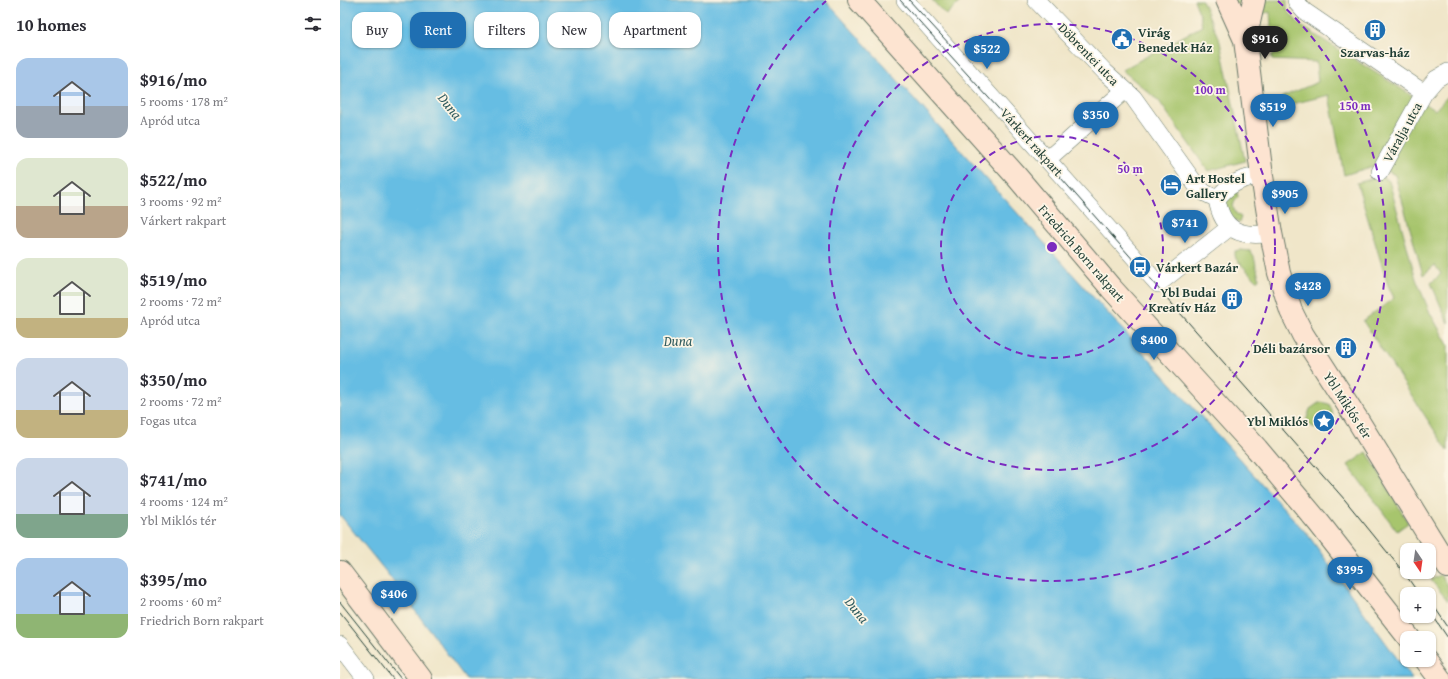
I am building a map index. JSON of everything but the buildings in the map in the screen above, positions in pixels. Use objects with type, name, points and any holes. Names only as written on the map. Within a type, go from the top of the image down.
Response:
[{"type":"main road","name":"Friedrich Born rakpart","points":[[859,0],[1017,177],[1116,293],[1257,448],[1319,523],[1404,631]]},
{"type":"main road","points":[[1227,0],[1245,40]]},
{"type":"main road","points":[[1245,40],[1254,0]]},
{"type":"main road","name":"Ybl Miklós tér","points":[[1245,40],[1265,202],[1279,273],[1291,311],[1303,334],[1448,567]]},
{"type":"main road","points":[[340,572],[421,679]]},
{"type":"main road","points":[[1431,667],[1440,679]]},
{"type":"street","name":"Várkert rakpart","points":[[905,0],[1158,284],[1230,227]]},
{"type":"street","name":"Döbrentei utca","points":[[1036,0],[1105,72],[1137,102],[1196,185],[1205,193],[1217,199]]},
{"type":"street","name":"Váralja utca","points":[[1296,0],[1304,11],[1424,93]]},
{"type":"street","name":"Váralja utca","points":[[1380,172],[1424,93],[1436,79],[1448,72]]},
{"type":"street","points":[[1048,159],[1125,90]]},
{"type":"street","points":[[1262,176],[1241,179],[1226,189],[1217,199],[1219,211],[1230,227],[1243,234],[1256,236],[1271,233]]},
{"type":"street","points":[[340,645],[366,679]]},
{"type":"green space","points":[[932,0],[962,0],[946,15]]},
{"type":"green space","points":[[1194,0],[1202,0],[1220,42],[1245,161],[1208,171],[1159,101],[1122,70],[1202,26],[1200,15]]},
{"type":"green space","points":[[1230,0],[1287,0],[1287,10],[1301,26],[1435,110],[1448,96],[1448,323],[1431,283],[1441,274],[1435,265],[1423,275],[1395,175],[1377,165],[1344,175],[1329,95],[1275,108],[1282,97],[1318,82],[1316,62],[1272,60],[1272,55],[1282,51],[1280,40],[1270,40],[1270,12],[1239,18]]},
{"type":"green space","points":[[1381,176],[1389,181],[1416,279],[1430,313],[1448,345],[1448,451],[1363,321],[1394,298],[1388,285],[1357,183]]},
{"type":"green space","points":[[1236,189],[1238,197],[1234,202],[1234,210],[1241,217],[1239,223],[1228,213],[1226,206],[1227,199]]},
{"type":"green space","points":[[1235,251],[1250,251],[1254,257],[1259,278],[1258,280],[1256,280],[1236,259]]},
{"type":"green space","points":[[1320,402],[1329,404],[1333,418],[1328,427],[1323,429],[1318,429],[1306,421],[1310,409]]},
{"type":"green space","points":[[1367,452],[1408,523],[1397,531],[1348,465]]},
{"type":"green space","points":[[1440,575],[1448,586],[1448,601],[1431,580],[1436,579],[1436,577]]},
{"type":"water","name":"Duna","points":[[340,0],[825,0],[1308,535],[1400,662],[1400,667],[1403,667],[1412,679],[466,679],[387,573],[340,515]]},
{"type":"tram line","points":[[900,0],[1046,161],[1345,500],[1414,587]]},
{"type":"tram line","points":[[909,0],[952,47]]},
{"type":"tram line","points":[[340,602],[401,679]]},
{"type":"tram line","points":[[1436,609],[1448,627]]},
{"type":"tram line","points":[[340,612],[393,679]]},
{"type":"tram line","points":[[1436,620],[1448,638]]},
{"type":"place","name":"Szarvas-ház","points":[[1375,30]]},
{"type":"place","name":"Virág Benedek Ház","points":[[1122,39]]},
{"type":"place","name":"Art Hostel Gallery","points":[[1171,185]]},
{"type":"place","name":"Várkert Bazár","points":[[1140,267]]},
{"type":"place","name":"Ybl Budai Kreatív Ház","points":[[1232,299]]},
{"type":"place","name":"Déli bazársor","points":[[1346,348]]},
{"type":"place","name":"Ybl Miklós","points":[[1324,421]]}]
